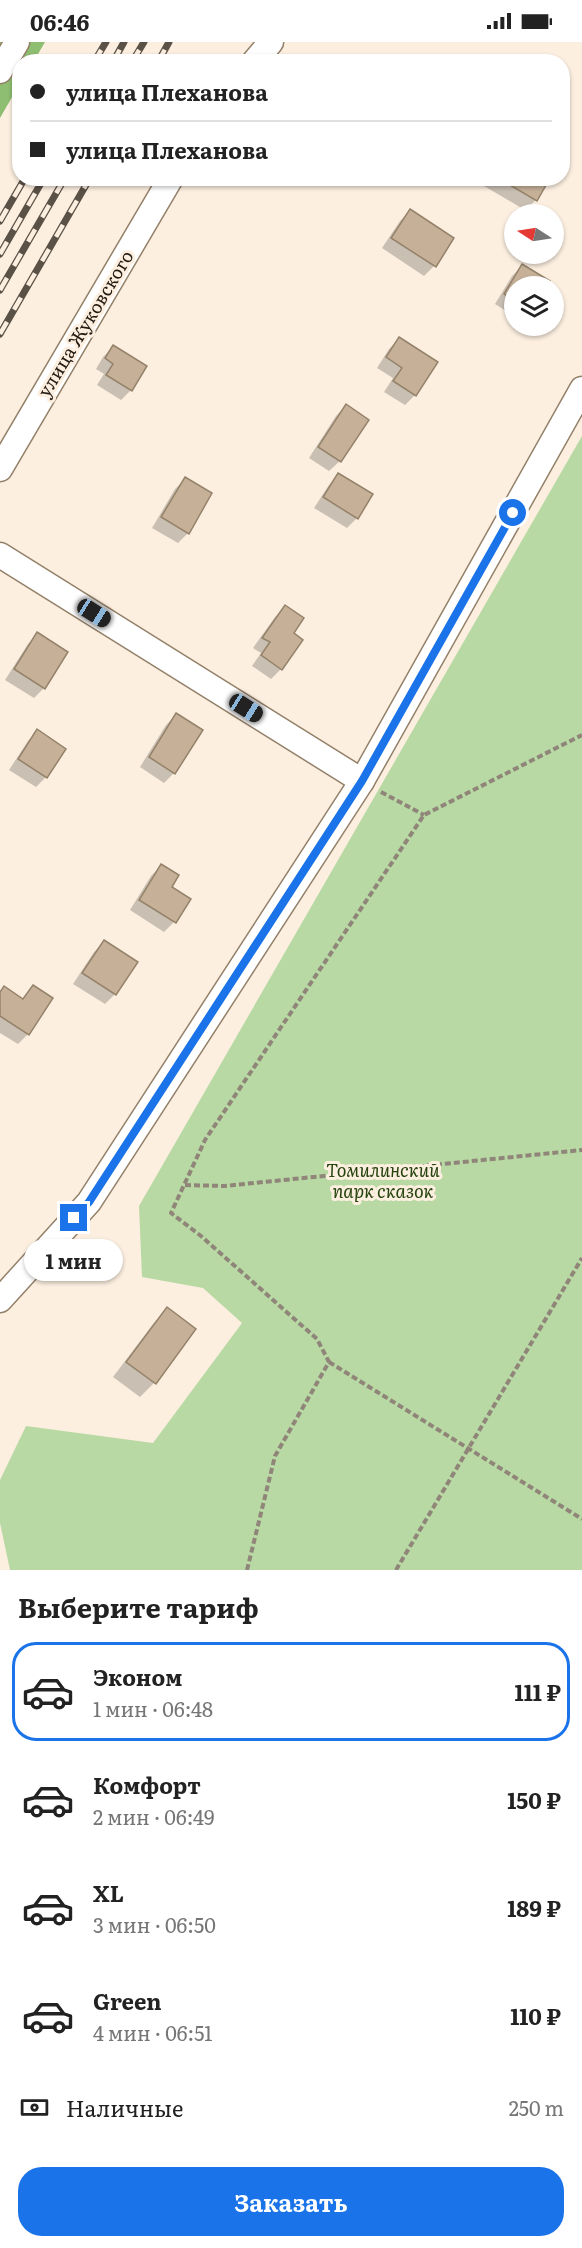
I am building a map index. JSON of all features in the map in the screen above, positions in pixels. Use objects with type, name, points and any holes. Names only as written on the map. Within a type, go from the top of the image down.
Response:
[{"type":"street","points":[[0,71],[17,42]]},
{"type":"street","points":[[261,54],[272,42]]},
{"type":"street","name":"улица Жуковского","points":[[0,469],[166,186]]},
{"type":"street","points":[[0,1300],[89,1202],[362,781],[582,389]]},
{"type":"street","points":[[0,555],[362,781]]},
{"type":"path","points":[[582,735],[424,815],[205,1140],[171,1213],[201,1236],[317,1340],[329,1362],[582,1519]]},
{"type":"path","points":[[362,781],[424,815]]},
{"type":"path","points":[[185,1185],[224,1186],[582,1150]]},
{"type":"path","points":[[396,1570],[582,1258]]},
{"type":"path","points":[[247,1570],[275,1456],[329,1362]]},
{"type":"green space","points":[[0,42],[45,42],[38,54],[12,54],[12,97],[0,118]]},
{"type":"green space","name":"Томилинский парк сказок","points":[[582,436],[582,1570],[10,1570],[0,1523],[0,1480],[26,1426],[153,1443],[242,1323],[203,1288],[142,1277],[139,1206]]},
{"type":"building","points":[[512,186],[545,186],[537,201]]},
{"type":"building","points":[[410,209],[454,238],[436,267],[391,238]]},
{"type":"building","points":[[522,264],[542,276],[515,276]]},
{"type":"building","points":[[399,337],[438,362],[416,396],[393,381],[402,368],[386,357]]},
{"type":"building","points":[[113,345],[147,366],[132,391],[106,375],[113,364],[105,358]]},
{"type":"building","points":[[346,404],[369,420],[341,462],[318,447]]},
{"type":"building","points":[[338,473],[373,494],[358,519],[323,497]]},
{"type":"building","points":[[185,477],[212,493],[189,534],[161,517]]},
{"type":"building","points":[[285,605],[304,618],[294,633],[303,640],[282,670],[261,655],[270,642],[262,638]]},
{"type":"building","points":[[37,632],[68,652],[45,689],[14,669]]},
{"type":"building","points":[[176,713],[203,730],[175,774],[149,757]]},
{"type":"building","points":[[37,729],[66,749],[47,778],[18,759]]},
{"type":"building","points":[[161,864],[179,875],[172,887],[191,899],[176,923],[139,900]]},
{"type":"building","points":[[104,940],[138,962],[116,995],[82,973]]},
{"type":"building","points":[[33,985],[53,998],[29,1035],[0,1016],[0,992],[4,986],[23,999]]},
{"type":"building","points":[[167,1307],[196,1329],[156,1384],[126,1362]]},
{"type":"railway","points":[[99,54],[106,42]]},
{"type":"railway","points":[[117,54],[124,42]]},
{"type":"railway","points":[[137,54],[144,42]]},
{"type":"railway","points":[[162,54],[169,42]]},
{"type":"railway","points":[[0,221],[20,186]]},
{"type":"railway","points":[[0,254],[39,186]]},
{"type":"railway","points":[[0,290],[60,186]]},
{"type":"railway","points":[[0,334],[85,186]]},
{"type":"route","points":[[74,1218],[89,1202],[362,781],[513,513]]}]
